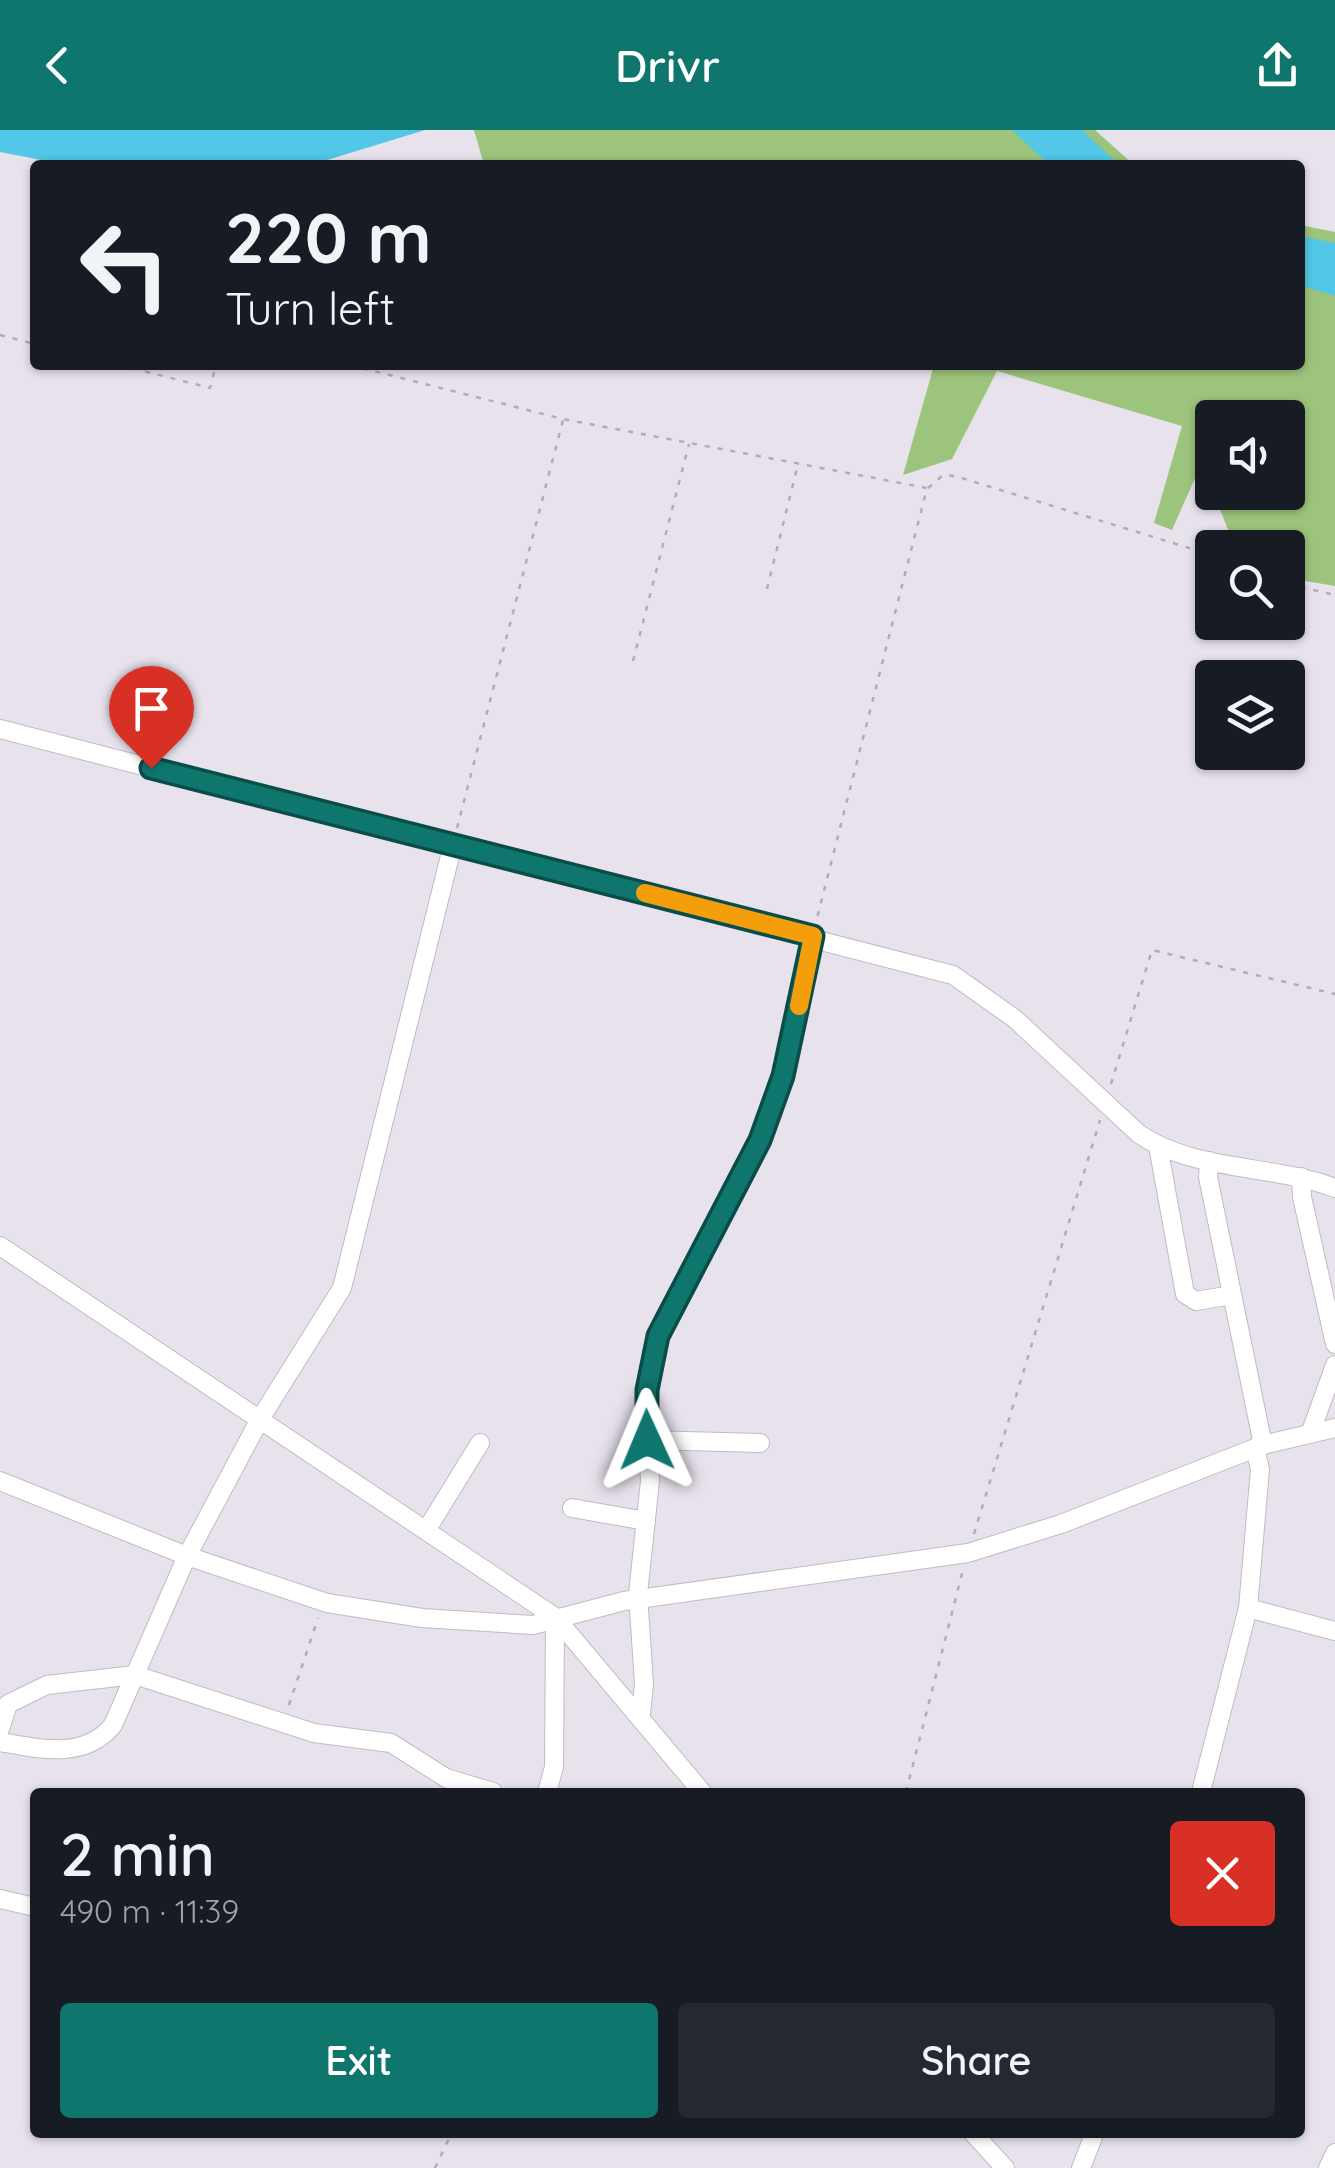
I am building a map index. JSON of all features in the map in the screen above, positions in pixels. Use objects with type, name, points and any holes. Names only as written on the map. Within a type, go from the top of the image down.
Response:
[{"type":"street","points":[[0,729],[813,936],[968,983],[1106,1098],[1139,1134],[1158,1146],[1335,1188]]},
{"type":"street","points":[[0,1742],[47,1750],[97,1743],[113,1725],[187,1556],[260,1419],[342,1288],[453,844]]},
{"type":"street","points":[[641,1714],[644,1684],[638,1603],[650,1481],[647,1390],[658,1336],[760,1140],[783,1076],[813,936]]},
{"type":"street","points":[[1158,1146],[1185,1294],[1196,1301],[1232,1295]]},
{"type":"street","points":[[1203,1788],[1248,1608],[1260,1469],[1208,1177],[1209,1160]]},
{"type":"street","points":[[1301,1177],[1335,1344]]},
{"type":"street","points":[[0,1246],[556,1617],[641,1714],[699,1788]]},
{"type":"street","points":[[1310,1434],[1335,1364]]},
{"type":"street","points":[[0,1480],[187,1556],[323,1602],[422,1618],[534,1625],[624,1601],[638,1603],[968,1553],[1061,1524],[1259,1447],[1335,1428]]},
{"type":"street","points":[[647,1440],[760,1443]]},
{"type":"street","points":[[427,1528],[480,1443]]},
{"type":"street","points":[[572,1508],[646,1520]]},
{"type":"street","points":[[1248,1608],[1335,1631]]},
{"type":"street","points":[[548,1788],[554,1767],[556,1617]]},
{"type":"street","points":[[0,1729],[8,1704],[47,1685],[135,1675],[314,1733],[391,1743],[446,1778],[479,1788]]},
{"type":"street","points":[[0,1899],[30,1905]]},
{"type":"street","points":[[978,2138],[1005,2168]]},
{"type":"street","points":[[1081,2168],[1093,2138]]},
{"type":"street","points":[[1328,2168],[1335,2153]]},
{"type":"path","points":[[0,335],[30,343]]},
{"type":"path","points":[[140,370],[210,388],[215,370]]},
{"type":"path","points":[[370,370],[563,419],[927,488]]},
{"type":"path","points":[[453,844],[563,419]]},
{"type":"path","points":[[633,661],[689,443]]},
{"type":"path","points":[[768,589],[798,464]]},
{"type":"path","points":[[813,936],[927,488],[943,475],[956,476],[1195,550]]},
{"type":"path","points":[[1305,588],[1335,595]]},
{"type":"path","points":[[907,1788],[968,1553],[1152,950],[1335,994]]},
{"type":"path","points":[[284,1721],[323,1602]]},
{"type":"path","points":[[435,2168],[449,2138]]},
{"type":"green space","points":[[474,130],[1095,130],[1128,160],[483,160]]},
{"type":"green space","points":[[1305,226],[1335,232],[1335,586],[1305,581],[1305,530],[1228,530],[1220,510],[1305,510],[1305,400],[1195,400],[1195,478],[1172,530],[1154,523],[1182,426],[997,371],[952,459],[903,475],[933,370],[1305,370]]},
{"type":"water","points":[[0,130],[425,130],[327,160],[41,160],[0,152]]},
{"type":"water","points":[[1012,130],[1082,130],[1114,160],[1044,160]]},
{"type":"water","points":[[1305,237],[1335,243],[1335,296],[1305,287]]},
{"type":"slow traffic","points":[[645,893],[813,936],[799,1006]]},
{"type":"route","points":[[151,768],[813,936],[783,1076],[760,1140],[665,1317],[652,1353],[647,1440]]}]
